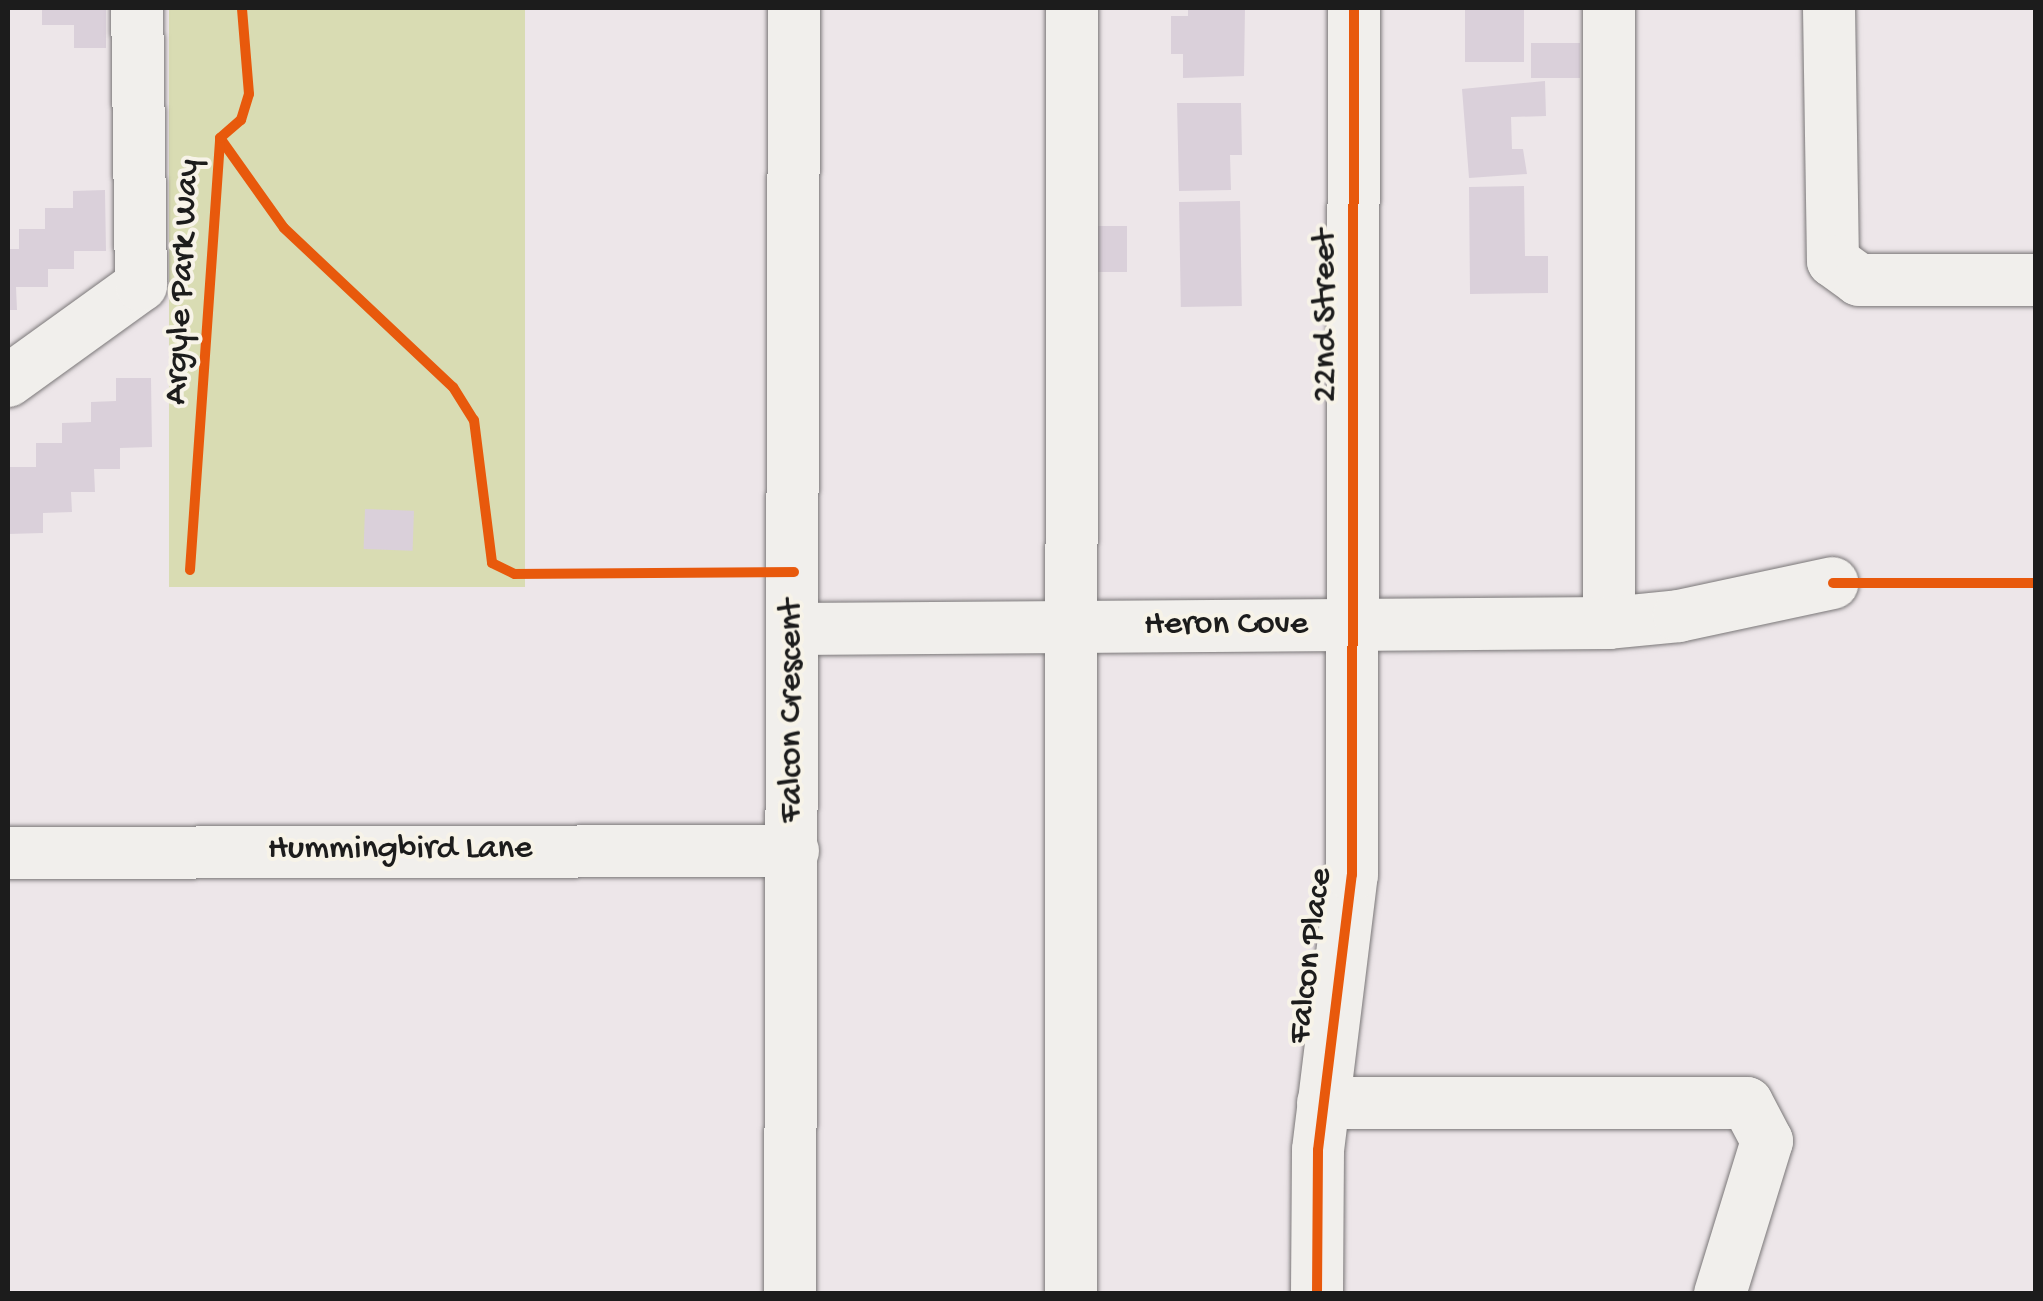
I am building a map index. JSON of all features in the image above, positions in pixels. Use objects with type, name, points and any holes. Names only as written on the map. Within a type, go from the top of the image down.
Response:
[{"type":"street","points":[[8,380],[141,285],[138,8]]},
{"type":"street","name":"Falcon Crescent","points":[[790,1294],[794,8]]},
{"type":"street","points":[[1071,1294],[1072,8]]},
{"type":"street","name":"22nd Street","points":[[1354,8],[1354,625]]},
{"type":"street","points":[[1609,8],[1609,623]]},
{"type":"street","points":[[1829,8],[1832,261],[1859,280],[2036,280]]},
{"type":"street","name":"Heron Cove","points":[[794,628],[1609,623],[1680,616],[1833,583]]},
{"type":"street","name":"Falcon Place","points":[[1317,1294],[1322,1103],[1352,875],[1354,625]]},
{"type":"street","name":"Hummingbird Lane","points":[[8,853],[792,851]]},
{"type":"street","points":[[1322,1103],[1748,1103],[1766,1141],[1720,1294]]},
{"type":"green space","points":[[169,8],[525,8],[525,587],[169,587]]},
{"type":"building","points":[[42,8],[106,8],[106,48],[74,48],[74,25],[42,25]]},
{"type":"building","points":[[1188,8],[1245,8],[1244,76],[1183,78],[1183,54],[1171,54],[1171,16],[1188,16]]},
{"type":"building","points":[[1465,8],[1524,8],[1524,62],[1465,62]]},
{"type":"building","points":[[1531,43],[1580,43],[1580,78],[1531,78]]},
{"type":"building","points":[[1545,81],[1546,116],[1511,117],[1512,149],[1523,149],[1527,174],[1469,178],[1462,89]]},
{"type":"building","points":[[1177,103],[1241,103],[1242,155],[1230,155],[1231,190],[1179,191]]},
{"type":"building","points":[[1524,186],[1525,256],[1548,256],[1548,293],[1470,294],[1469,187]]},
{"type":"building","points":[[105,190],[106,251],[74,251],[74,269],[48,269],[48,287],[16,287],[17,310],[8,310],[8,249],[19,249],[19,229],[45,229],[45,208],[73,208],[73,191]]},
{"type":"building","points":[[1240,201],[1242,306],[1181,307],[1179,202]]},
{"type":"building","points":[[1089,226],[1127,226],[1127,272],[1089,272]]},
{"type":"building","points":[[116,378],[151,378],[152,447],[120,448],[120,469],[94,469],[95,492],[71,492],[72,512],[43,513],[43,533],[8,534],[8,467],[36,467],[36,443],[62,443],[62,423],[91,422],[91,402],[116,401]]},
{"type":"building","points":[[365,509],[414,511],[413,551],[364,549]]},
{"type":"cycle path","name":"Argyle Park Way","points":[[190,570],[220,138],[241,120],[249,94],[242,8]]},
{"type":"cycle path","points":[[1317,1294],[1318,1150],[1352,875],[1354,8]]},
{"type":"cycle path","points":[[220,138],[284,228],[453,387],[474,420],[492,563],[515,574],[794,572]]},
{"type":"cycle path","points":[[1833,583],[2036,583]]}]
